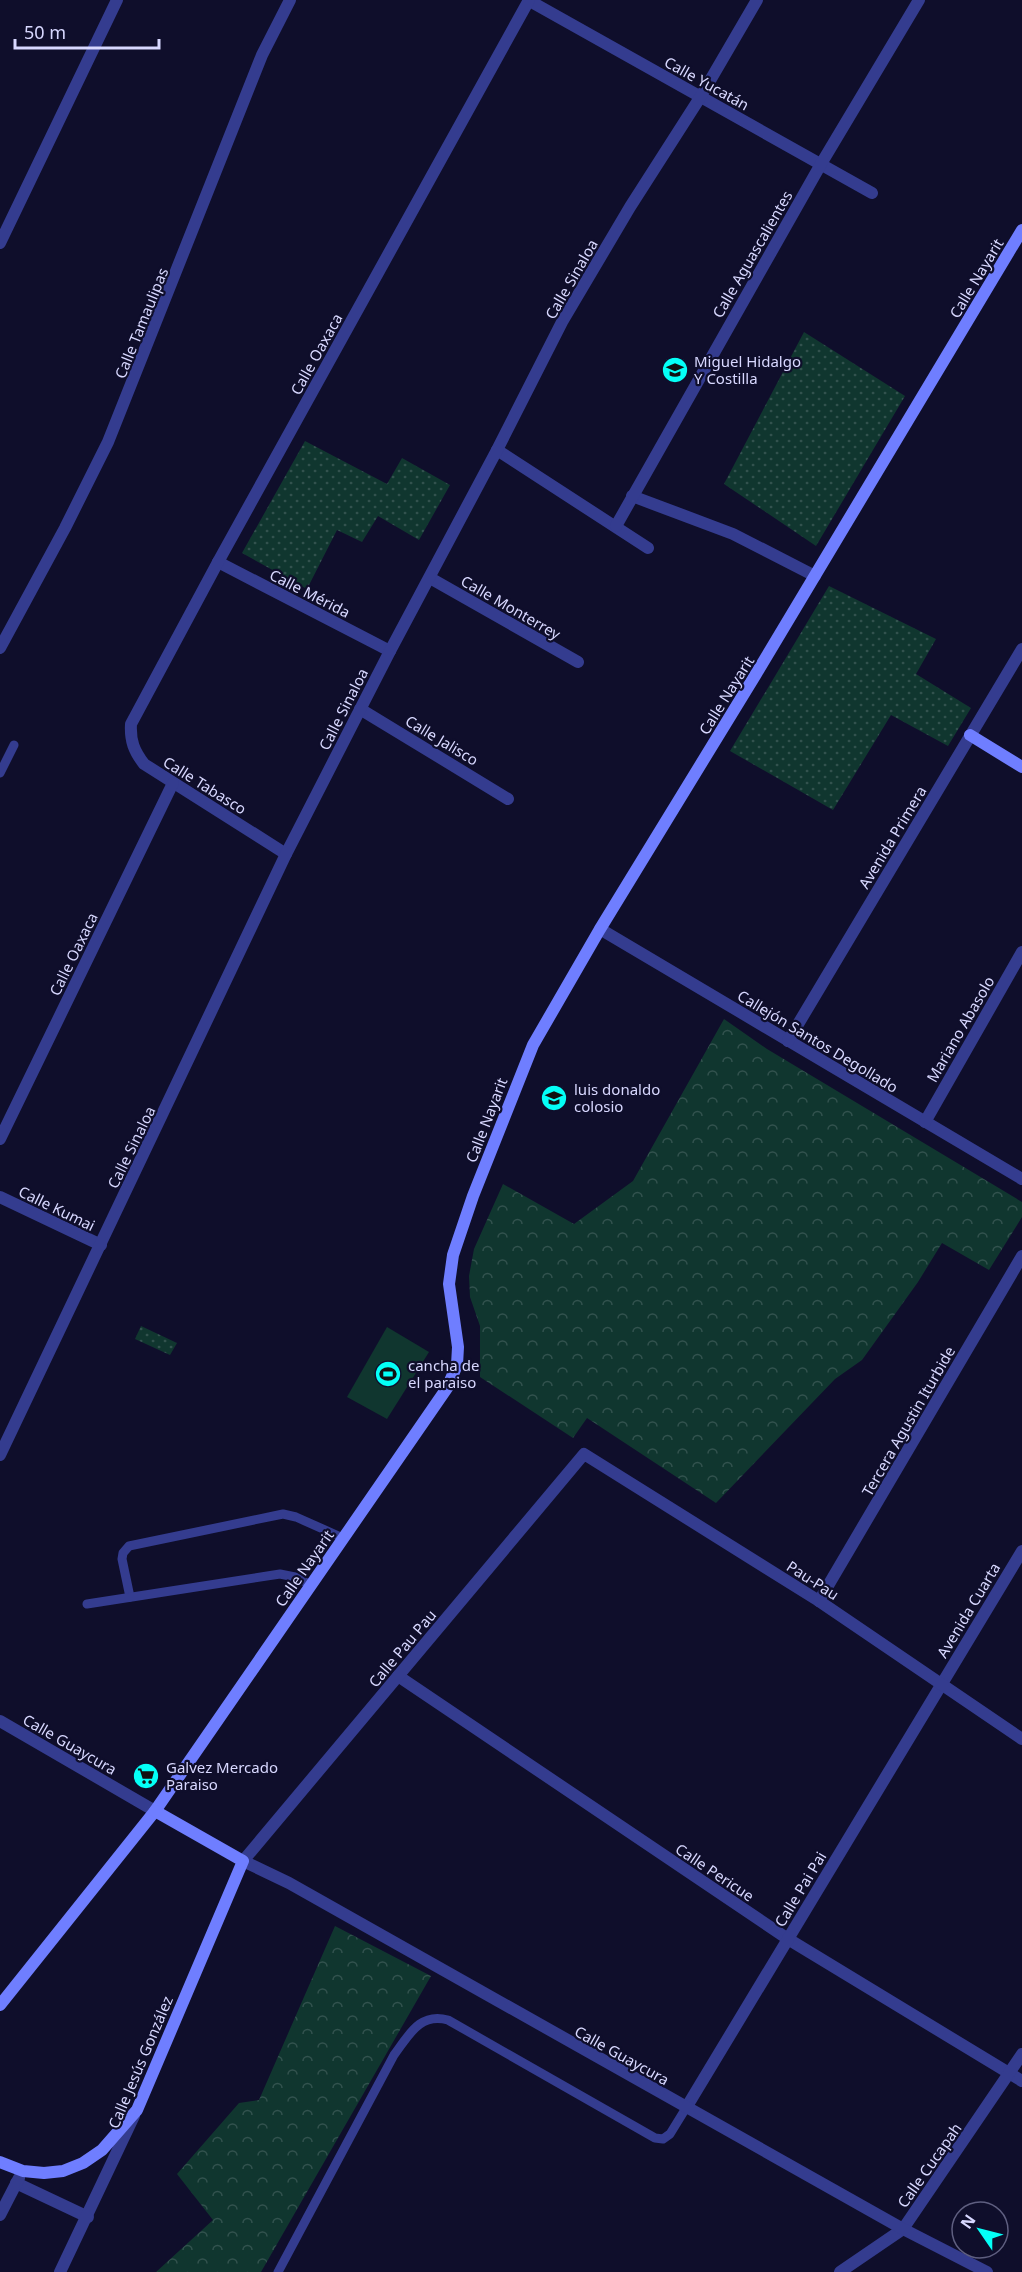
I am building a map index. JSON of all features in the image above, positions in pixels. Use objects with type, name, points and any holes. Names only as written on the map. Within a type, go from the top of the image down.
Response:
[{"type":"street","points":[[1,238],[117,0]]},
{"type":"street","name":"Calle Tamaulipas","points":[[0,648],[65,528],[108,442],[262,55],[290,0]]},
{"type":"street","name":"Calle Yucatán","points":[[528,0],[872,193]]},
{"type":"street","name":"Calle Oaxaca","points":[[131,724],[528,0]]},
{"type":"street","name":"Calle Sinaloa","points":[[0,1455],[286,854],[390,651],[568,313],[757,0]]},
{"type":"street","name":"Calle Aguascalientes","points":[[615,526],[821,164],[919,0]]},
{"type":"street","name":"Calle Nayarit","points":[[0,2005],[155,1811],[447,1388],[457,1365],[458,1347],[449,1284],[453,1255],[477,1185],[533,1045],[600,929],[1022,230]]},
{"type":"street","points":[[497,450],[648,548]]},
{"type":"street","points":[[633,496],[733,534],[815,576]]},
{"type":"street","name":"Calle Mérida","points":[[218,562],[390,651]]},
{"type":"street","name":"Calle Monterrey","points":[[430,578],[578,662]]},
{"type":"street","name":"Avenida Primera","points":[[788,1041],[1022,649]]},
{"type":"street","name":"Calle Jalisco","points":[[360,709],[508,799]]},
{"type":"street","name":"Calle Tabasco","points":[[131,724],[130,738],[135,753],[144,764],[286,854]]},
{"type":"street","points":[[970,735],[1022,767]]},
{"type":"street","name":"Calle Oaxaca","points":[[0,1139],[173,783]]},
{"type":"street","name":"Callejón Santos Degollado","points":[[600,929],[1022,1179]]},
{"type":"street","name":"Mariano Abasolo","points":[[924,1122],[1022,952]]},
{"type":"street","name":"Calle Kumai","points":[[0,1197],[100,1245]]},
{"type":"street","name":"Tercera Agustin Iturbide","points":[[819,1601],[1022,1256]]},
{"type":"street","name":"Pau-Pau","points":[[584,1455],[819,1601],[1022,1739]]},
{"type":"street","name":"Calle Pau Pau","points":[[243,1861],[584,1455]]},
{"type":"street","name":"Avenida Cuarta","points":[[941,1685],[1022,1551]]},
{"type":"street","name":"Calle Pericue","points":[[398,1676],[788,1939],[1022,2081]]},
{"type":"street","name":"Calle Pai Pai","points":[[686,2108],[941,1685]]},
{"type":"street","name":"Calle Guaycura","points":[[0,1721],[155,1811]]},
{"type":"street","points":[[155,1811],[243,1861]]},
{"type":"street","name":"Calle Guaycura","points":[[243,1861],[289,1883],[903,2229],[987,2272]]},
{"type":"street","name":"Calle Jesús González","points":[[60,2272],[88,2217],[136,2110],[243,1861]]},
{"type":"street","name":"Calle Cucapah","points":[[840,2272],[903,2229],[1022,2055]]},
{"type":"street","points":[[0,2162],[23,2171],[44,2173],[63,2171],[83,2163],[102,2150],[136,2110]]},
{"type":"street","points":[[0,2215],[23,2171]]},
{"type":"street","points":[[16,2183],[88,2217]]},
{"type":"lane","points":[[0,773],[14,745]]},
{"type":"lane","points":[[130,1598],[122,1559],[123,1553],[129,1546],[283,1514],[296,1517],[343,1538]]},
{"type":"lane","points":[[87,1604],[280,1574],[295,1577],[311,1585]]},
{"type":"lane","points":[[278,2272],[394,2055],[425,2019],[437,2017],[448,2020],[655,2138],[663,2139],[670,2134],[686,2108]]},
{"type":"green space","points":[[804,332],[905,396],[816,546],[724,484]]},
{"type":"green space","points":[[305,441],[387,484],[402,458],[450,485],[419,540],[378,516],[362,542],[337,530],[307,589],[242,553]]},
{"type":"green space","points":[[829,586],[936,639],[916,674],[971,708],[948,746],[891,715],[833,810],[730,751]]},
{"type":"green space","points":[[724,1019],[767,1049],[1022,1202],[1022,1217],[989,1270],[942,1243],[918,1282],[862,1360],[835,1379],[716,1503],[587,1418],[573,1438],[480,1377],[480,1326],[470,1297],[469,1276],[474,1249],[503,1184],[574,1224],[633,1181]]},
{"type":"green space","points":[[141,1326],[177,1343],[170,1355],[135,1339]]},
{"type":"green space","name":"cancha de el paraiso","points":[[387,1327],[429,1352],[387,1419],[347,1397]]},
{"type":"green space","points":[[335,1926],[431,1976],[261,2272],[156,2272],[213,2220],[177,2174],[239,2103],[259,2100]]},
{"type":"place","name":"Miguel Hidalgo Y Costilla","points":[[675,370]]},
{"type":"place","name":"luis donaldo colosio","points":[[554,1098]]},
{"type":"place","name":"cancha de el paraiso","points":[[388,1374]]},
{"type":"place","name":"Galvez Mercado Paraiso","points":[[146,1776]]}]
